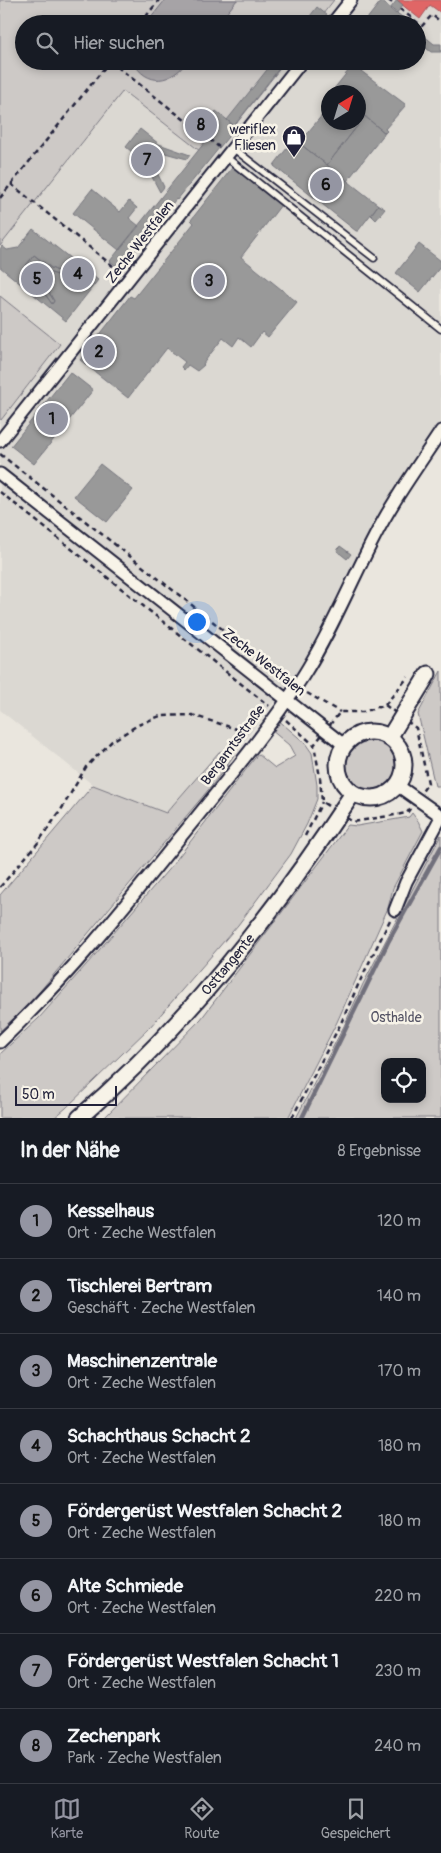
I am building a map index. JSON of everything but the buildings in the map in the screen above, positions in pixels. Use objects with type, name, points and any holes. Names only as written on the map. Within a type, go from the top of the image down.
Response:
[{"type":"street","points":[[339,15],[350,0]]},
{"type":"street","name":"Zeche Westfalen","points":[[0,441],[295,70]]},
{"type":"street","name":"Bergamtsstraße","points":[[0,1042],[34,1010],[88,949],[171,849],[296,687],[327,637],[390,508],[441,432]]},
{"type":"street","name":"Zeche Westfalen","points":[[0,474],[287,699],[344,746]]},
{"type":"street","points":[[389,738],[428,674]]},
{"type":"street","points":[[365,733],[380,733],[389,738],[397,745],[402,754],[404,765],[398,785],[382,796],[372,798],[362,797],[353,793],[345,786],[338,766],[344,746],[352,738],[365,733]]},
{"type":"street","points":[[395,910],[406,882],[441,817],[398,785]]},
{"type":"street","name":"Osttangente","points":[[79,1118],[119,1083],[164,1038],[252,936],[306,864],[353,793]]},
{"type":"lane","points":[[229,153],[374,258]]},
{"type":"lane","points":[[229,153],[441,329]]},
{"type":"path","points":[[147,15],[159,0]]},
{"type":"path","points":[[388,0],[394,4]]},
{"type":"path","points":[[400,9],[408,15]]},
{"type":"path","points":[[426,22],[432,15],[441,22]]},
{"type":"path","points":[[0,198],[103,70]]},
{"type":"path","points":[[122,70],[229,153]]},
{"type":"path","points":[[11,184],[129,280]]},
{"type":"path","points":[[0,454],[296,687],[340,712],[363,712],[386,705],[408,677]]},
{"type":"path","points":[[0,492],[277,712],[314,745],[322,802],[354,822],[407,813],[428,783],[416,728],[386,705]]},
{"type":"path","points":[[314,745],[340,712]]},
{"type":"path","points":[[0,887],[37,844],[61,810],[86,768],[112,741],[138,725],[160,716],[192,715],[260,736]]},
{"type":"path","points":[[292,1118],[341,1023],[395,910]]},
{"type":"shaded area","points":[[165,0],[237,0],[225,15],[153,15]]},
{"type":"shaded area","points":[[335,0],[441,0],[441,423],[367,537],[321,634],[297,672],[235,754],[229,749],[219,752],[166,813],[93,785],[0,710],[0,419],[60,344],[0,296],[0,246],[123,91],[209,158],[279,70],[426,70],[426,15],[323,15]]},
{"type":"shaded area","points":[[138,70],[179,70],[167,78],[152,79]]},
{"type":"green space","points":[[0,0],[334,0],[322,15],[15,15],[15,70],[279,70],[209,158],[123,91],[0,246]]},
{"type":"green space","points":[[0,296],[60,344],[1,420],[0,419]]},
{"type":"green space","points":[[441,671],[441,786],[435,786],[418,714]]},
{"type":"green space","points":[[277,719],[305,743],[312,753],[317,785],[317,799],[307,824],[291,854],[238,925],[150,1027],[66,1108],[54,1118],[0,1118],[0,1054],[39,1018],[94,956],[173,864],[258,754],[275,768],[295,756],[289,745],[271,730]]},
{"type":"green space","points":[[366,739],[376,739],[390,746],[397,760],[397,770],[390,784],[376,791],[366,791],[356,787],[349,780],[345,770],[345,760],[349,750],[356,743]]},
{"type":"green space","points":[[230,749],[235,754],[214,783],[30,1003],[0,1031],[0,895],[93,785],[166,813],[219,752]]},
{"type":"green space","points":[[412,813],[423,831],[393,888],[388,908],[337,1022],[288,1118],[104,1118],[201,1019],[348,825],[357,826],[409,817]]},
{"type":"green space","name":"Osthalde","points":[[441,835],[441,1118],[296,1118],[344,1026],[363,984]]},
{"type":"waterway","points":[[302,1118],[388,942],[441,847]]},
{"type":"place","name":"Zechenpark","points":[[201,125]]},
{"type":"place","name":"weriflex Fliesen","points":[[294,158]]},
{"type":"place","name":"Fördergerüst Westfalen Schacht 1","points":[[147,160]]},
{"type":"place","name":"Alte Schmiede","points":[[326,185]]},
{"type":"place","name":"Schachthaus Schacht 2","points":[[78,274]]},
{"type":"place","name":"Fördergerüst Westfalen Schacht 2","points":[[37,279]]},
{"type":"place","name":"Maschinenzentrale","points":[[209,281]]},
{"type":"place","name":"Tischlerei Bertram","points":[[99,352]]},
{"type":"place","name":"Kesselhaus","points":[[52,419]]}]
